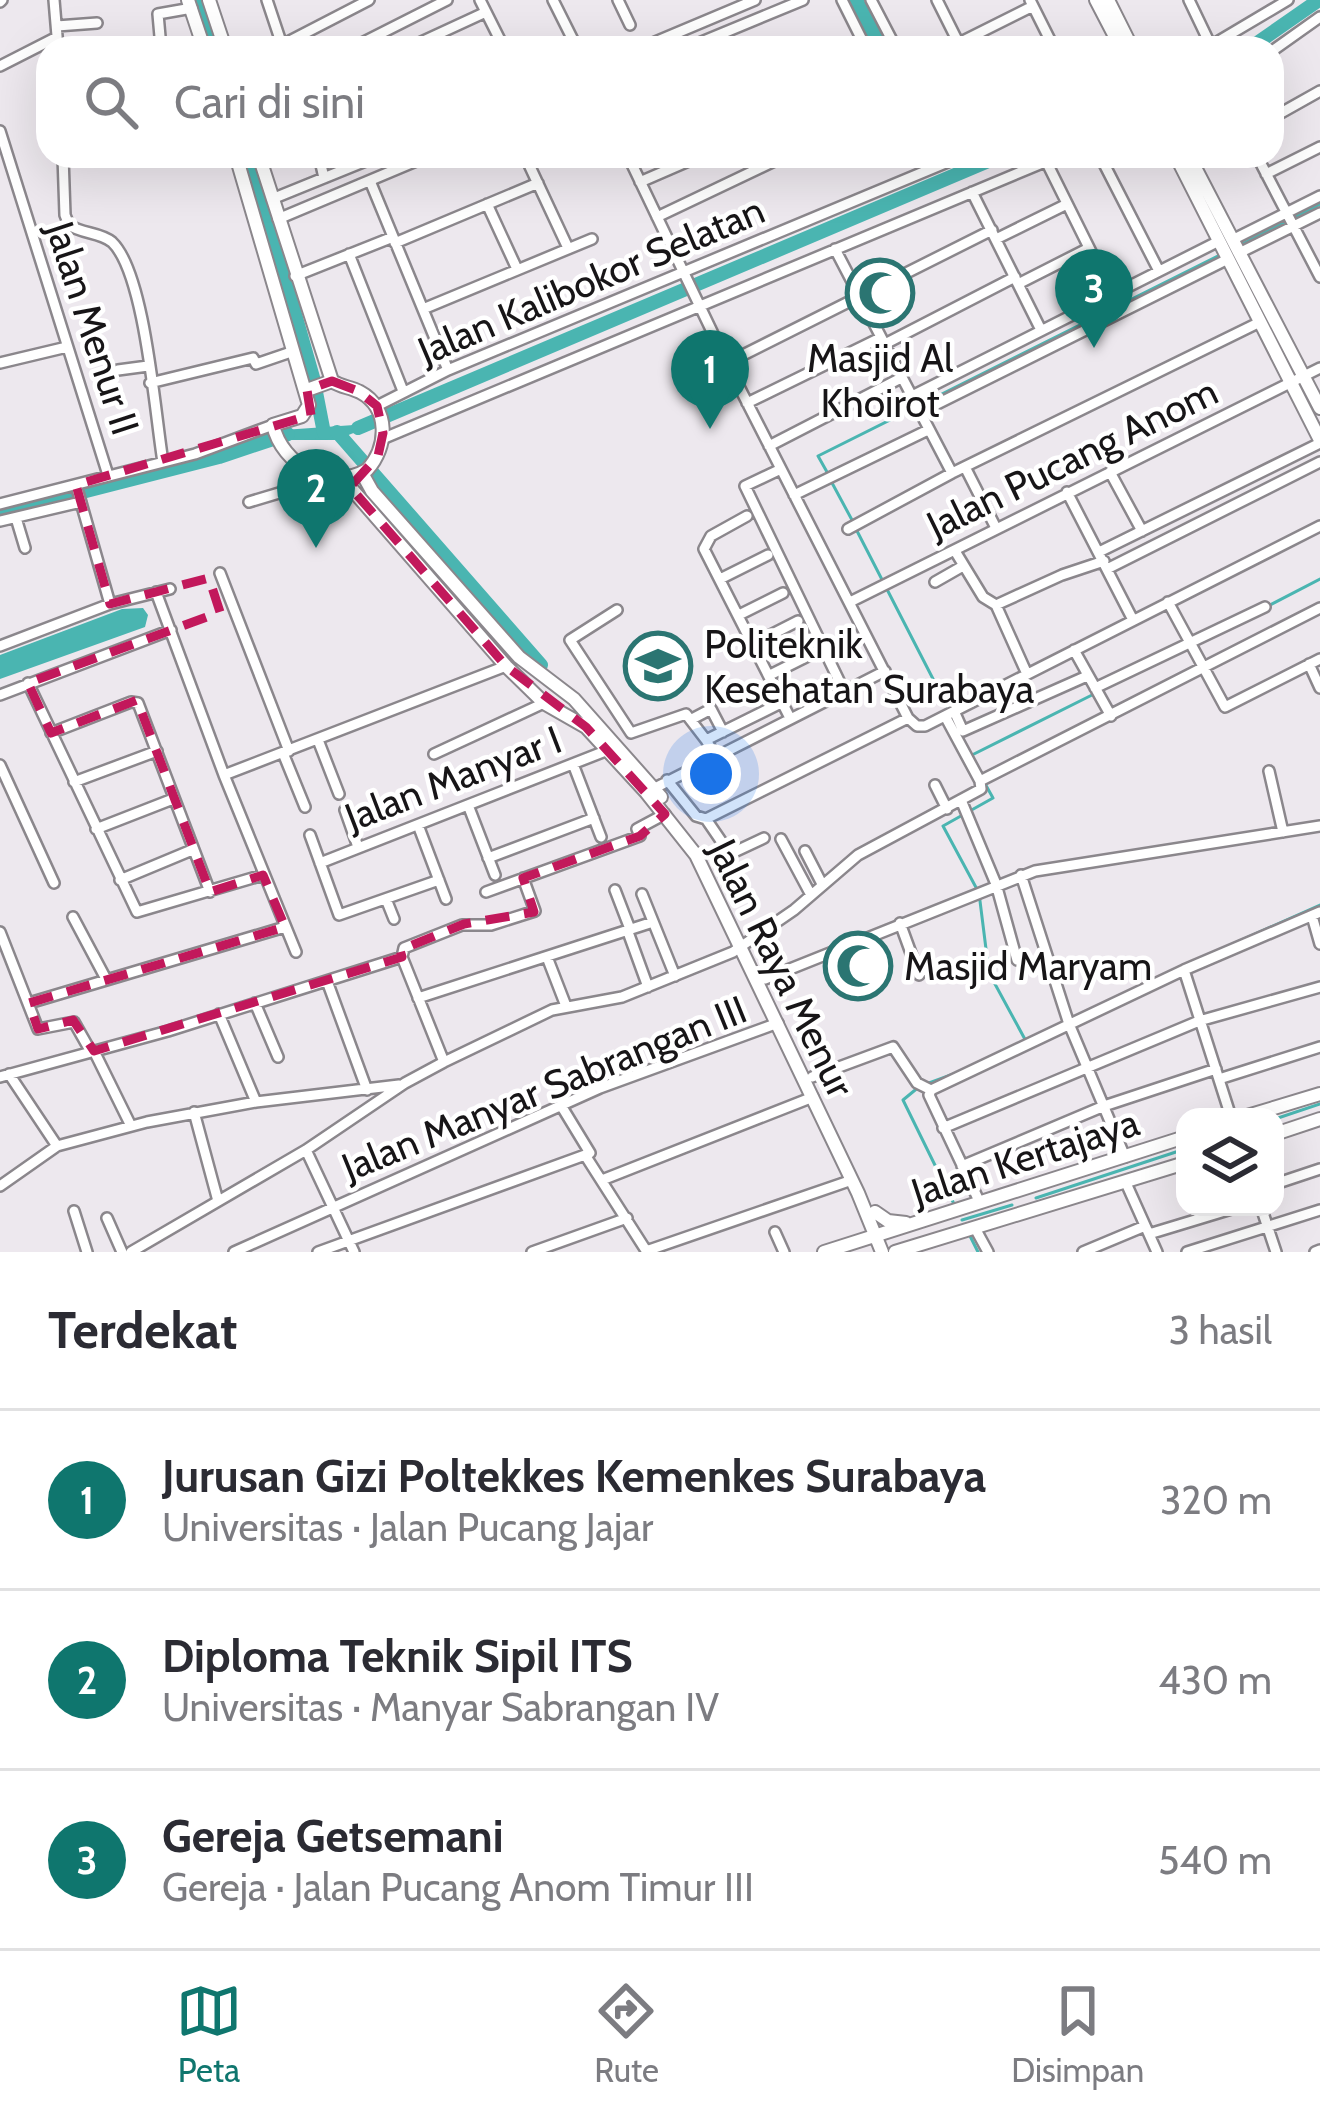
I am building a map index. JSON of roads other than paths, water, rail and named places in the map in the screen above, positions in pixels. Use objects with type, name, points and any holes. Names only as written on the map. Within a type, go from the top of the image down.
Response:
[{"type":"main road","points":[[209,0],[221,36]]},
{"type":"main road","points":[[1096,0],[1115,36]]},
{"type":"main road","points":[[1108,0],[1126,36]]},
{"type":"main road","points":[[190,4],[200,36]]},
{"type":"main road","points":[[240,168],[307,390],[307,413],[276,434],[294,462],[324,476],[343,478],[367,470],[383,432],[377,407],[332,381],[307,390]]},
{"type":"main road","points":[[263,168],[332,381]]},
{"type":"main road","points":[[1184,168],[1237,246],[1320,406]]},
{"type":"main road","points":[[1195,168],[1222,252],[1320,441]]},
{"type":"main road","name":"Jalan Raya Menur","points":[[367,470],[372,491],[506,666],[544,703],[586,728],[650,790],[699,860],[765,979],[813,1097],[889,1252]]},
{"type":"main road","name":"Jalan Raya Menur","points":[[343,478],[465,607],[528,666],[572,696],[706,856],[778,1023],[812,1077],[874,1211],[880,1234]]},
{"type":"main road","points":[[544,703],[554,685]]},
{"type":"main road","points":[[563,714],[562,705],[572,696]]},
{"type":"main road","points":[[1274,1108],[1320,1094]]},
{"type":"main road","points":[[1284,1130],[1320,1119]]},
{"type":"main road","name":"Jalan Kertajaya","points":[[824,1252],[1176,1140]]},
{"type":"main road","name":"Jalan Kertajaya","points":[[889,1252],[976,1230],[1176,1166]]},
{"type":"main road","points":[[1029,1187],[1026,1201],[1036,1211]]},
{"type":"main road","points":[[874,1211],[893,1222],[920,1222]]},
{"type":"main road","points":[[932,1252],[955,1236]]},
{"type":"street","points":[[54,0],[58,36]]},
{"type":"street","points":[[267,0],[279,36]]},
{"type":"street","points":[[301,36],[368,0]]},
{"type":"street","points":[[376,36],[447,0]]},
{"type":"street","points":[[479,0],[498,36]]},
{"type":"street","points":[[553,0],[571,36]]},
{"type":"street","points":[[663,36],[755,0]]},
{"type":"street","points":[[716,36],[803,0]]},
{"type":"street","points":[[842,0],[860,36]]},
{"type":"street","points":[[872,0],[890,36]]},
{"type":"street","points":[[938,0],[956,36]]},
{"type":"street","points":[[1189,0],[1204,36]]},
{"type":"street","points":[[1262,0],[1269,14]]},
{"type":"street","points":[[1229,36],[1288,0]]},
{"type":"street","points":[[620,1],[630,25]]},
{"type":"street","points":[[975,36],[1032,3],[1048,36]]},
{"type":"street","points":[[160,36],[158,14],[190,4]]},
{"type":"street","points":[[434,36],[486,12]]},
{"type":"street","points":[[61,36],[97,22]]},
{"type":"street","points":[[1284,44],[1317,24]]},
{"type":"street","points":[[0,66],[36,48]]},
{"type":"street","points":[[1284,111],[1320,91]]},
{"type":"street","name":"Jalan Menur II","points":[[0,130],[108,475]]},
{"type":"street","points":[[1284,164],[1320,147]]},
{"type":"street","points":[[63,168],[65,215],[75,230],[109,240],[123,258],[139,303],[163,462]]},
{"type":"street","points":[[322,168],[324,178]]},
{"type":"street","points":[[272,200],[349,168]]},
{"type":"street","points":[[278,219],[400,168]]},
{"type":"street","points":[[531,168],[568,248]]},
{"type":"street","points":[[634,168],[747,403],[913,722]]},
{"type":"street","points":[[640,182],[670,168]]},
{"type":"street","points":[[657,217],[760,168]]},
{"type":"street","name":"Jalan Kalibokor Selatan","points":[[377,407],[448,370],[685,278],[935,168]]},
{"type":"street","points":[[383,432],[1030,168]]},
{"type":"street","points":[[1049,168],[1112,294]]},
{"type":"street","points":[[1106,168],[1159,271]]},
{"type":"street","points":[[1263,168],[1318,270]]},
{"type":"street","points":[[1266,173],[1276,168]]},
{"type":"street","points":[[370,181],[448,370]]},
{"type":"street","points":[[295,276],[538,183]]},
{"type":"street","points":[[973,192],[1041,330]]},
{"type":"street","points":[[1237,246],[1290,220],[1320,196]]},
{"type":"street","points":[[488,204],[517,269]]},
{"type":"street","points":[[727,363],[858,297],[1067,204]]},
{"type":"street","points":[[1290,220],[1320,213]]},
{"type":"street","points":[[422,309],[592,239]]},
{"type":"street","points":[[747,403],[1089,248]]},
{"type":"street","points":[[835,249],[952,473]]},
{"type":"street","points":[[915,406],[1041,330],[1112,294],[1159,271],[1222,252]]},
{"type":"street","points":[[915,406],[1222,252]]},
{"type":"street","points":[[349,254],[404,391]]},
{"type":"street","points":[[852,527],[1258,323]]},
{"type":"street","points":[[0,363],[67,347]]},
{"type":"street","points":[[150,383],[253,358],[256,364],[295,351]]},
{"type":"street","points":[[118,370],[148,366]]},
{"type":"street","name":"Jalan Pucang Anom","points":[[850,602],[1320,368]]},
{"type":"street","points":[[769,446],[901,378]]},
{"type":"street","points":[[794,495],[928,430]]},
{"type":"street","points":[[0,521],[79,495],[108,475],[276,434]]},
{"type":"street","points":[[1103,561],[1142,531],[1320,441]]},
{"type":"street","points":[[955,551],[986,602],[996,604],[1210,517],[1320,462]]},
{"type":"street","points":[[965,467],[996,528]]},
{"type":"street","points":[[781,469],[745,486],[844,691]]},
{"type":"street","points":[[1109,472],[1142,531]]},
{"type":"street","points":[[249,502],[324,476]]},
{"type":"street","points":[[1067,492],[1133,620]]},
{"type":"street","points":[[1216,494],[1224,510]]},
{"type":"street","points":[[0,504],[79,495]]},
{"type":"street","points":[[79,495],[110,604]]},
{"type":"street","points":[[1203,500],[1210,517]]},
{"type":"street","points":[[747,516],[711,536],[704,546],[790,718]]},
{"type":"street","points":[[16,518],[25,548]]},
{"type":"street","points":[[706,819],[913,722],[949,714],[1320,526]]},
{"type":"street","points":[[720,579],[768,555]]},
{"type":"street","points":[[935,582],[963,566]]},
{"type":"street","points":[[220,573],[305,807]]},
{"type":"street","points":[[0,646],[110,604],[170,589]]},
{"type":"street","points":[[156,592],[296,952]]},
{"type":"street","points":[[739,615],[783,593]]},
{"type":"street","points":[[1168,602],[1226,707],[1314,662],[1320,688]]},
{"type":"street","points":[[996,604],[1027,674]]},
{"type":"street","points":[[1096,690],[1264,607]]},
{"type":"street","points":[[983,780],[1320,608]]},
{"type":"street","points":[[617,610],[574,635],[569,643],[574,652],[630,732],[681,713],[692,719],[715,754]]},
{"type":"street","points":[[753,644],[799,621]]},
{"type":"street","points":[[0,695],[171,630]]},
{"type":"street","points":[[1074,650],[1112,716]]},
{"type":"street","points":[[770,675],[816,652]]},
{"type":"street","points":[[224,775],[506,666]]},
{"type":"street","points":[[650,790],[885,671]]},
{"type":"street","points":[[949,714],[963,731],[1087,676]]},
{"type":"street","points":[[28,683],[140,913],[263,875]]},
{"type":"street","points":[[51,733],[135,702],[210,892]]},
{"type":"street","points":[[706,740],[783,702]]},
{"type":"street","points":[[434,754],[544,703]]},
{"type":"street","points":[[692,719],[711,709],[723,732]]},
{"type":"street","points":[[107,1218],[132,1251],[306,1150],[404,1083],[444,1062],[566,1006],[618,999],[743,944],[863,851],[946,809],[964,806],[982,789],[983,780],[949,714]]},
{"type":"street","points":[[318,740],[339,794]]},
{"type":"street","name":"Jalan Manyar I","points":[[320,862],[608,751]]},
{"type":"street","points":[[74,782],[158,752]]},
{"type":"street","points":[[573,764],[601,837]]},
{"type":"street","points":[[0,765],[55,883]]},
{"type":"street","points":[[1269,771],[1283,832]]},
{"type":"street","points":[[667,780],[696,816],[706,819],[730,854],[764,838]]},
{"type":"street","points":[[935,785],[946,809]]},
{"type":"street","points":[[96,830],[173,799]]},
{"type":"street","points":[[468,805],[495,875]]},
{"type":"street","points":[[964,806],[995,884],[1017,960]]},
{"type":"street","points":[[345,810],[358,847]]},
{"type":"street","points":[[486,892],[640,836],[637,829],[664,814]]},
{"type":"street","points":[[488,858],[594,818]]},
{"type":"street","points":[[418,825],[446,899]]},
{"type":"street","points":[[765,979],[1021,875],[1320,826]]},
{"type":"street","points":[[310,835],[338,914],[439,880]]},
{"type":"street","points":[[781,839],[811,895]]},
{"type":"street","points":[[120,880],[192,850]]},
{"type":"street","points":[[805,851],[823,884]]},
{"type":"street","points":[[1021,875],[1069,1022],[1125,1157]]},
{"type":"street","points":[[444,1062],[402,957],[403,949],[459,926],[491,925],[535,911],[524,878]]},
{"type":"street","points":[[615,890],[648,987]]},
{"type":"street","points":[[642,894],[676,976]]},
{"type":"street","points":[[386,899],[394,920]]},
{"type":"street","points":[[930,1092],[1069,1022],[1316,914],[1320,944]]},
{"type":"street","points":[[74,917],[106,979]]},
{"type":"street","points":[[418,998],[653,922]]},
{"type":"street","points":[[900,923],[919,975]]},
{"type":"street","points":[[28,1003],[285,926]]},
{"type":"street","points":[[0,932],[37,1027],[74,1022],[131,1126]]},
{"type":"street","points":[[57,1146],[5,1075],[402,957]]},
{"type":"street","points":[[547,958],[566,1006]]},
{"type":"street","points":[[1184,970],[1228,1108]]},
{"type":"street","points":[[327,981],[367,1090]]},
{"type":"street","points":[[943,1127],[1199,1021],[1320,987]]},
{"type":"street","points":[[255,1003],[278,1057]]},
{"type":"street","points":[[219,1014],[256,1102]]},
{"type":"street","name":"Jalan Manyar Sabrangan III","points":[[234,1252],[600,1088],[778,1023]]},
{"type":"street","points":[[812,1077],[893,1047],[917,1083],[930,1092],[978,1204]]},
{"type":"street","points":[[962,1166],[1104,1106],[1320,1047]]},
{"type":"street","points":[[0,1186],[57,1146],[131,1126],[256,1102],[404,1083]]},
{"type":"street","points":[[602,1180],[813,1097]]},
{"type":"street","points":[[318,1252],[590,1153],[562,1107]]},
{"type":"street","points":[[194,1112],[218,1201]]},
{"type":"street","points":[[306,1150],[354,1252]]},
{"type":"street","points":[[585,1155],[646,1251],[853,1180]]},
{"type":"street","points":[[1284,1181],[1320,1169]]},
{"type":"street","points":[[1126,1183],[1157,1252]]},
{"type":"street","points":[[1187,1252],[1320,1210]]},
{"type":"street","points":[[74,1211],[87,1252]]},
{"type":"street","points":[[1083,1252],[1202,1216]]},
{"type":"street","points":[[1264,1216],[1276,1252]]},
{"type":"street","points":[[532,1252],[626,1218]]},
{"type":"street","points":[[976,1230],[988,1252]]},
{"type":"street","points":[[775,1232],[784,1252]]},
{"type":"water","points":[[372,417],[376,424],[336,440],[284,440],[283,430],[354,425]]},
{"type":"water","points":[[143,608],[148,615],[145,627],[0,679],[0,655],[122,609]]},
{"type":"waterway","points":[[197,0],[210,36]]},
{"type":"waterway","points":[[856,0],[875,36]]},
{"type":"waterway","points":[[1267,36],[1319,0]]},
{"type":"waterway","points":[[253,168],[314,381]]},
{"type":"waterway","points":[[358,428],[972,168]]},
{"type":"waterway","points":[[1295,217],[1320,204]]},
{"type":"waterway","points":[[1242,244],[1287,221]]},
{"type":"waterway","points":[[827,472],[818,456],[1222,254]]},
{"type":"waterway","points":[[316,392],[324,433]]},
{"type":"waterway","points":[[337,432],[541,665]]},
{"type":"waterway","points":[[0,513],[219,457],[288,434]]},
{"type":"waterway","points":[[831,481],[852,520]]},
{"type":"waterway","points":[[856,529],[950,712]]},
{"type":"waterway","points":[[1268,606],[1320,579]]},
{"type":"waterway","points":[[970,756],[1094,694]]},
{"type":"waterway","points":[[983,780],[993,798],[943,826],[979,893],[989,973],[1027,1043]]},
{"type":"waterway","points":[[1201,958],[1320,905]]},
{"type":"waterway","points":[[929,1083],[959,1072]]},
{"type":"waterway","points":[[920,1086],[903,1100],[955,1206]]},
{"type":"waterway","points":[[1284,1116],[1320,1104]]},
{"type":"waterway","points":[[1036,1198],[1176,1152]]},
{"type":"waterway","points":[[962,1220],[1012,1205]]},
{"type":"waterway","points":[[970,1236],[978,1252]]},
{"type":"place","name":"Masjid Al Khoirot","points":[[880,293]]},
{"type":"place","name":"Gereja Getsemani","points":[[1094,348]]},
{"type":"place","name":"Jurusan Gizi Poltekkes Kemenkes Surabaya","points":[[710,429]]},
{"type":"place","name":"Diploma Teknik Sipil ITS","points":[[316,548]]},
{"type":"place","name":"Politeknik Kesehatan Surabaya","points":[[658,666]]},
{"type":"place","name":"Masjid Maryam","points":[[858,966]]}]
